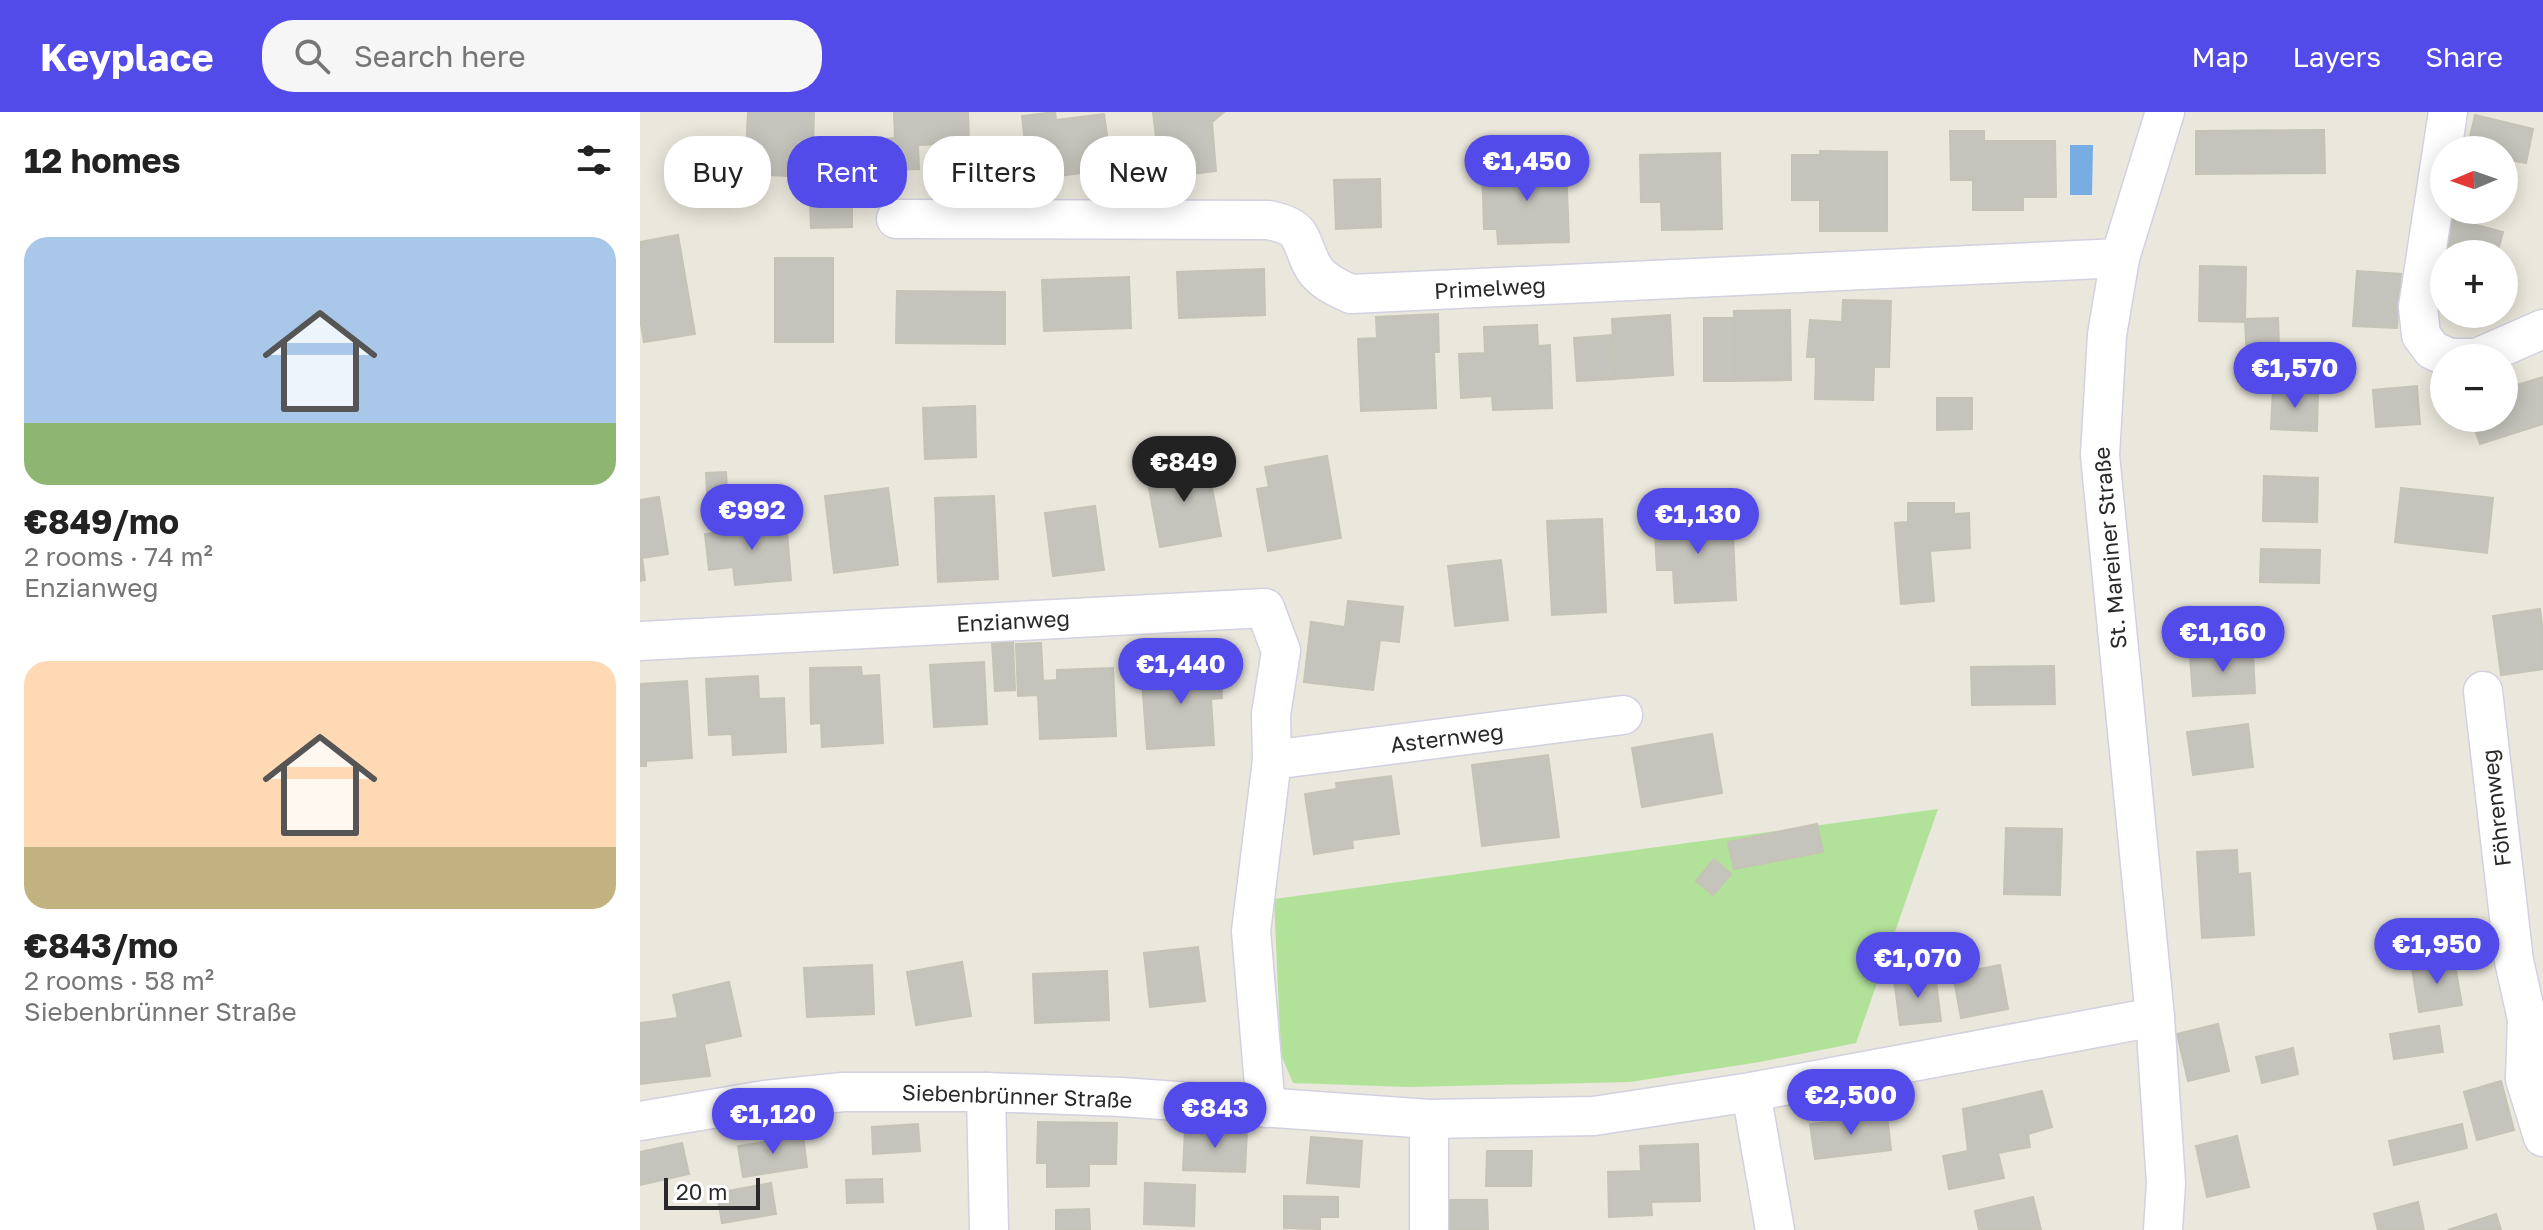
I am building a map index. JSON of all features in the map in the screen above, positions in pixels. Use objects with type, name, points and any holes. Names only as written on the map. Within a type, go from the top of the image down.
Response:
[{"type":"street","name":"St. Mareiner Straße","points":[[2163,1230],[2166,1183],[2155,1017],[2100,455],[2107,335],[2120,258],[2165,112]]},
{"type":"street","points":[[2448,112],[2418,307],[2421,335],[2432,350],[2450,358],[2477,358],[2543,329]]},
{"type":"street","name":"Primelweg","points":[[896,219],[1268,220],[1286,224],[1297,232],[1304,242],[1311,265],[1330,285],[1351,294],[2120,258]]},
{"type":"street","name":"Enzianweg","points":[[640,641],[1265,608],[1281,651],[1271,714],[1272,760],[1251,931],[1266,1108]]},
{"type":"street","name":"Föhrenweg","points":[[2483,691],[2514,961],[2535,1018],[2525,1079],[2543,1137]]},
{"type":"street","name":"Asternweg","points":[[1272,760],[1623,715]]},
{"type":"street","name":"Siebenbrünner Straße","points":[[640,1121],[765,1100],[843,1092],[986,1092],[1121,1097],[1429,1119],[1594,1116],[1751,1092],[2155,1017]]},
{"type":"street","points":[[986,1092],[989,1230]]},
{"type":"street","points":[[1751,1092],[1775,1230]]},
{"type":"street","points":[[1429,1119],[1429,1230]]},
{"type":"green space","points":[[1938,809],[1856,1043],[1630,1082],[1409,1087],[1293,1083],[1281,1055],[1274,899]]},
{"type":"water","points":[[2070,145],[2093,145],[2092,195],[2070,195]]},
{"type":"building","points":[[748,112],[814,112],[813,136],[787,136],[787,176],[771,175],[771,136],[747,136]]},
{"type":"building","points":[[894,112],[968,112],[969,136],[923,136],[923,145],[918,145],[919,169],[907,169],[907,136],[895,136]]},
{"type":"building","points":[[1055,112],[1056,120],[1104,114],[1107,136],[1080,136],[1080,173],[1064,175],[1064,136],[1024,136],[1022,116]]},
{"type":"building","points":[[1153,112],[1224,112],[1212,122],[1216,171],[1196,174],[1196,136],[1156,136]]},
{"type":"building","points":[[2475,115],[2533,129],[2526,163],[2518,162],[2518,136],[2470,136]]},
{"type":"building","points":[[2324,130],[2325,173],[2196,174],[2196,131]]},
{"type":"building","points":[[1950,131],[1984,131],[1984,141],[2055,141],[2056,197],[2023,197],[2023,210],[1973,210],[1973,180],[1951,180]]},
{"type":"building","points":[[1820,151],[1887,152],[1887,231],[1820,231],[1820,200],[1792,200],[1792,155],[1820,155]]},
{"type":"building","points":[[1720,153],[1722,229],[1662,230],[1661,202],[1641,202],[1640,155]]},
{"type":"building","points":[[1566,164],[1569,242],[1498,244],[1497,229],[1484,229],[1482,167]]},
{"type":"building","points":[[1380,179],[1381,227],[1336,229],[1334,180]]},
{"type":"building","points":[[810,208],[852,208],[852,227],[811,228]]},
{"type":"building","points":[[2452,224],[2472,224],[2503,232],[2501,240],[2447,240]]},
{"type":"building","points":[[678,235],[695,334],[644,342],[640,319],[640,242]]},
{"type":"building","points":[[775,258],[833,258],[833,342],[775,342]]},
{"type":"building","points":[[2200,266],[2246,267],[2245,319],[2278,318],[2280,372],[2248,373],[2245,322],[2199,321]]},
{"type":"building","points":[[1264,269],[1265,315],[1179,318],[1177,272]]},
{"type":"building","points":[[2357,271],[2401,274],[2397,328],[2353,326]]},
{"type":"building","points":[[1129,277],[1131,328],[1044,331],[1042,280]]},
{"type":"building","points":[[897,291],[1005,292],[1005,344],[896,343]]},
{"type":"building","points":[[1843,300],[1891,301],[1889,367],[1874,367],[1873,400],[1815,399],[1816,357],[1807,357],[1810,320],[1842,322]]},
{"type":"building","points":[[1790,310],[1791,380],[1735,381],[1734,311]]},
{"type":"building","points":[[1438,314],[1439,352],[1434,352],[1436,408],[1361,411],[1358,339],[1377,338],[1376,317]]},
{"type":"building","points":[[1670,315],[1673,375],[1615,379],[1612,319]]},
{"type":"building","points":[[1704,318],[1734,318],[1735,381],[1704,381]]},
{"type":"building","points":[[1537,325],[1538,346],[1550,345],[1552,408],[1493,410],[1492,396],[1461,398],[1459,354],[1485,353],[1484,327]]},
{"type":"building","points":[[1612,335],[1615,379],[1577,381],[1574,338]]},
{"type":"building","points":[[2543,377],[2543,424],[2518,432],[2518,385]]},
{"type":"building","points":[[2417,386],[2420,424],[2376,427],[2373,390]]},
{"type":"building","points":[[2273,389],[2318,390],[2317,431],[2271,429]]},
{"type":"building","points":[[1937,398],[1972,398],[1972,429],[1937,430]]},
{"type":"building","points":[[975,406],[976,457],[925,459],[923,408]]},
{"type":"building","points":[[2476,432],[2518,432],[2480,444]]},
{"type":"building","points":[[1327,456],[1341,538],[1268,551],[1257,489],[1269,487],[1265,467]]},
{"type":"building","points":[[1207,461],[1221,536],[1160,547],[1146,472]]},
{"type":"building","points":[[726,472],[728,510],[708,511],[706,473]]},
{"type":"building","points":[[2264,476],[2318,478],[2317,522],[2263,521]]},
{"type":"building","points":[[888,488],[898,565],[834,573],[825,496]]},
{"type":"building","points":[[2401,488],[2493,498],[2487,553],[2395,542]]},
{"type":"building","points":[[994,496],[998,579],[938,582],[935,498]]},
{"type":"building","points":[[659,497],[668,554],[642,558],[645,580],[640,581],[640,500]]},
{"type":"building","points":[[1908,503],[1954,503],[1954,514],[1969,513],[1970,548],[1930,551],[1934,601],[1901,604],[1895,523],[1908,522]]},
{"type":"building","points":[[1095,506],[1104,570],[1053,576],[1045,513]]},
{"type":"building","points":[[1732,514],[1736,600],[1675,603],[1673,570],[1657,570],[1654,518]]},
{"type":"building","points":[[1602,519],[1606,612],[1552,615],[1547,521]]},
{"type":"building","points":[[786,520],[791,580],[735,585],[733,567],[709,570],[705,534],[730,531],[729,526]]},
{"type":"building","points":[[2261,549],[2320,550],[2319,583],[2260,582]]},
{"type":"building","points":[[1501,560],[1508,620],[1455,626],[1448,566]]},
{"type":"building","points":[[1348,601],[1403,607],[1399,642],[1380,640],[1373,690],[1304,682],[1311,622],[1345,627]]},
{"type":"building","points":[[2540,609],[2543,669],[2501,675],[2493,616]]},
{"type":"building","points":[[1013,641],[1015,690],[995,691],[992,642]]},
{"type":"building","points":[[1041,643],[1043,681],[1057,680],[1057,670],[1113,668],[1116,736],[1040,739],[1038,695],[1018,696],[1016,644]]},
{"type":"building","points":[[2253,652],[2255,693],[2193,696],[2190,656]]},
{"type":"building","points":[[984,662],[987,724],[934,727],[930,665]]},
{"type":"building","points":[[1220,664],[1222,698],[1211,699],[1214,745],[1147,749],[1142,681],[1161,679],[1161,667]]},
{"type":"building","points":[[2054,666],[2055,704],[1972,705],[1971,667]]},
{"type":"building","points":[[861,667],[862,676],[879,675],[883,743],[822,747],[821,723],[811,724],[810,668]]},
{"type":"building","points":[[758,676],[759,699],[784,698],[786,752],[733,755],[732,734],[709,735],[706,679]]},
{"type":"building","points":[[687,681],[692,758],[646,761],[646,766],[640,766],[640,684]]},
{"type":"building","points":[[2248,724],[2253,767],[2193,775],[2187,732]]},
{"type":"building","points":[[1712,734],[1722,793],[1642,807],[1632,748]]},
{"type":"building","points":[[1548,755],[1559,837],[1482,846],[1472,765]]},
{"type":"building","points":[[1391,776],[1399,834],[1352,840],[1353,848],[1314,854],[1305,794],[1337,789],[1336,783]]},
{"type":"building","points":[[1817,824],[1823,852],[1734,869],[1728,842]]},
{"type":"building","points":[[2006,828],[2062,829],[2060,895],[2004,894]]},
{"type":"building","points":[[2237,850],[2238,874],[2250,873],[2254,935],[2202,938],[2197,852]]},
{"type":"building","points":[[1714,859],[1731,874],[1713,895],[1696,881]]},
{"type":"building","points":[[1198,947],[1205,1001],[1150,1007],[1144,953]]},
{"type":"building","points":[[2454,960],[2462,1005],[2419,1012],[2412,968]]},
{"type":"building","points":[[962,962],[971,1016],[916,1025],[907,972]]},
{"type":"building","points":[[872,965],[874,1014],[807,1017],[804,968]]},
{"type":"building","points":[[2000,965],[2008,1009],[1961,1018],[1953,974]]},
{"type":"building","points":[[1107,971],[1109,1020],[1035,1023],[1033,974]]},
{"type":"building","points":[[1935,974],[1941,1021],[1900,1025],[1894,979]]},
{"type":"building","points":[[729,982],[741,1036],[704,1044],[710,1076],[640,1084],[640,1023],[678,1018],[673,995]]},
{"type":"building","points":[[2218,1024],[2229,1071],[2188,1081],[2177,1034]]},
{"type":"building","points":[[2439,1026],[2443,1052],[2394,1059],[2390,1034]]},
{"type":"building","points":[[2293,1048],[2298,1074],[2262,1083],[2256,1057]]},
{"type":"building","points":[[2501,1081],[2514,1130],[2477,1140],[2464,1092]]},
{"type":"building","points":[[2042,1091],[2052,1127],[2028,1134],[2030,1147],[1998,1153],[2004,1178],[1949,1189],[1943,1156],[1968,1151],[1963,1109]]},
{"type":"building","points":[[1887,1115],[1891,1150],[1815,1159],[1810,1124]]},
{"type":"building","points":[[1038,1122],[1117,1123],[1116,1164],[1089,1164],[1089,1186],[1047,1187],[1047,1163],[1037,1163]]},
{"type":"building","points":[[918,1124],[920,1151],[873,1154],[872,1127]]},
{"type":"building","points":[[2462,1124],[2467,1148],[2394,1165],[2389,1141]]},
{"type":"building","points":[[1185,1129],[1247,1131],[1245,1172],[1183,1170]]},
{"type":"building","points":[[803,1136],[807,1167],[743,1177],[738,1146]]},
{"type":"building","points":[[2237,1136],[2249,1187],[2207,1197],[2196,1146]]},
{"type":"building","points":[[1311,1137],[1362,1141],[1359,1187],[1307,1183]]},
{"type":"building","points":[[682,1143],[689,1174],[640,1185],[640,1152]]},
{"type":"building","points":[[1698,1144],[1700,1201],[1651,1202],[1652,1215],[1609,1217],[1608,1172],[1641,1171],[1640,1146]]},
{"type":"building","points":[[1487,1151],[1532,1151],[1531,1186],[1486,1186]]},
{"type":"building","points":[[882,1179],[883,1202],[847,1203],[846,1180]]},
{"type":"building","points":[[771,1183],[776,1214],[722,1223],[717,1193]]},
{"type":"building","points":[[1145,1183],[1195,1185],[1194,1226],[1144,1224]]},
{"type":"building","points":[[1284,1196],[1338,1197],[1338,1217],[1320,1217],[1320,1229],[1284,1228]]},
{"type":"building","points":[[2033,1197],[2041,1230],[1979,1230],[1975,1211]]},
{"type":"building","points":[[1446,1200],[1487,1200],[1488,1230],[1447,1230]]},
{"type":"building","points":[[2418,1202],[2424,1230],[2378,1230],[2374,1214]]},
{"type":"building","points":[[1089,1209],[1090,1230],[1056,1230],[1056,1210]]},
{"type":"building","points":[[2496,1214],[2501,1230],[2448,1230]]}]
